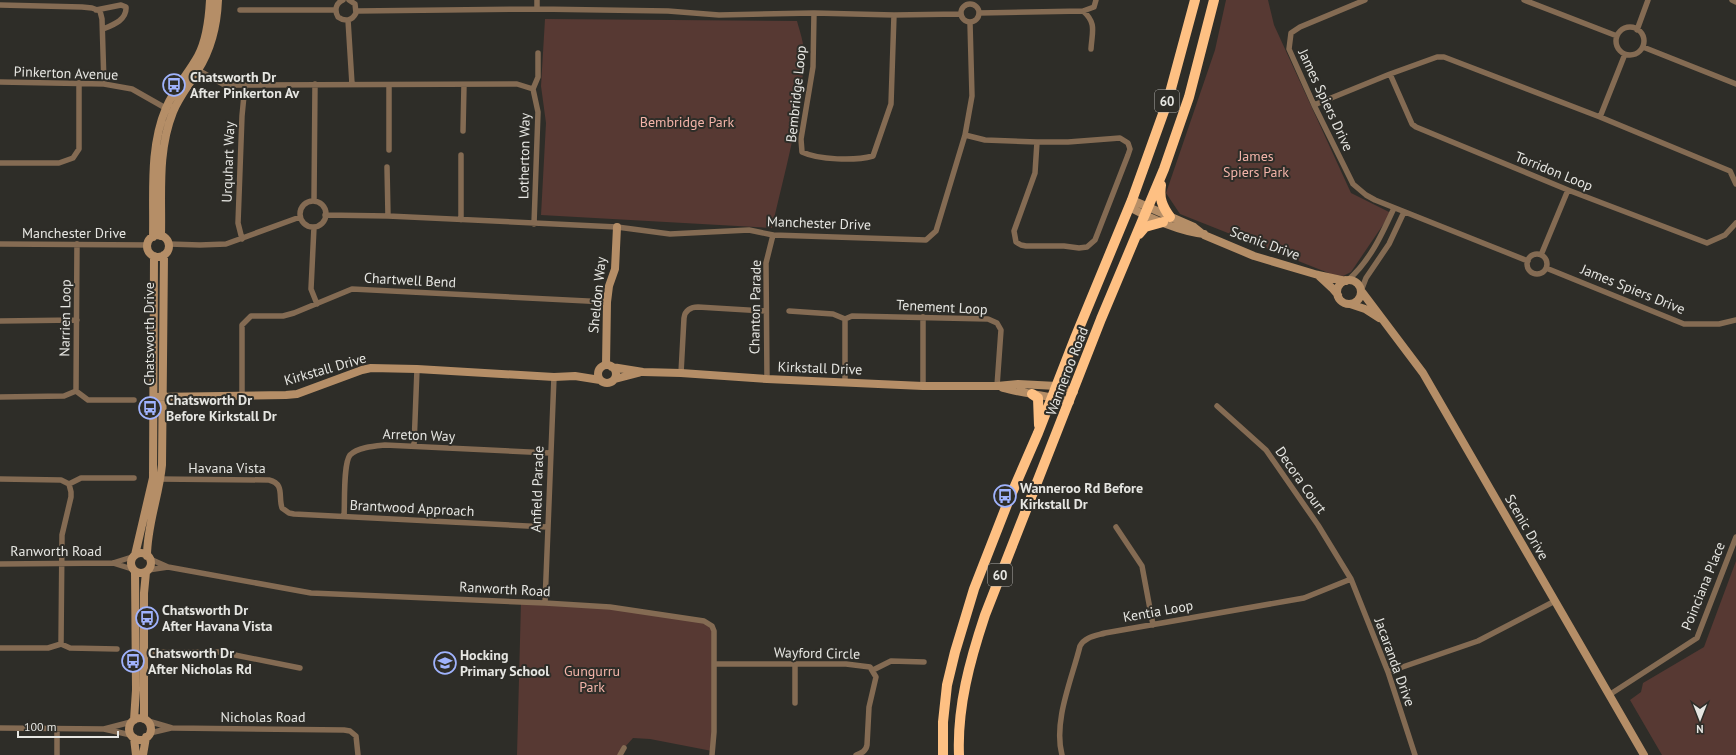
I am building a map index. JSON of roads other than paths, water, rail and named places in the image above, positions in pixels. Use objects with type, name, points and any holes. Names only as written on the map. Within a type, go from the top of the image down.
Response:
[{"type":"highway","name":"Wanneroo Road","points":[[943,755],[943,722],[947,685],[955,652],[974,589],[1008,502],[1038,433],[1131,203],[1168,100],[1195,0]]},
{"type":"highway","name":"Wanneroo Road","points":[[959,755],[964,691],[974,647],[985,615],[1074,392],[1101,319],[1164,169],[1189,97],[1214,0]]},
{"type":"highway","points":[[1136,237],[1145,227],[1166,219],[1165,210],[1160,197],[1164,169]]},
{"type":"highway","points":[[1032,394],[1038,398],[1038,433]]},
{"type":"street","points":[[195,68],[210,16],[210,0]]},
{"type":"street","points":[[157,236],[155,147],[170,110],[173,93],[195,68],[212,40],[218,0]]},
{"type":"street","points":[[341,0],[337,4],[336,14],[341,19],[348,20],[354,17],[357,11]]},
{"type":"street","points":[[351,0],[357,11]]},
{"type":"street","points":[[537,0],[537,9]]},
{"type":"street","points":[[979,13],[1083,11],[1094,7],[1096,0]]},
{"type":"street","name":"James Spiers Drive","points":[[1365,0],[1300,27],[1291,33],[1289,49],[1314,105],[1353,184],[1366,195],[1394,208],[1528,261]]},
{"type":"street","points":[[1524,0],[1617,36]]},
{"type":"street","points":[[1637,30],[1648,0]]},
{"type":"street","points":[[1732,0],[1736,2]]},
{"type":"street","points":[[969,2],[975,6],[979,13],[978,19],[970,23],[964,21],[960,14],[964,6],[969,2]]},
{"type":"street","points":[[0,5],[82,7],[96,10],[121,6],[126,8],[125,14],[118,22],[103,29]]},
{"type":"street","points":[[357,11],[537,9],[661,11],[720,15],[814,13],[894,15],[960,14]]},
{"type":"street","points":[[96,10],[102,15],[104,84]]},
{"type":"street","points":[[240,10],[336,10]]},
{"type":"street","points":[[1083,11],[1090,17],[1093,26],[1091,50]]},
{"type":"street","name":"Bembridge Loop","points":[[814,13],[813,67],[801,139],[802,152],[812,157],[864,159],[873,156],[891,104],[894,15]]},
{"type":"street","points":[[348,20],[352,84]]},
{"type":"street","name":"Manchester Drive","points":[[326,215],[388,216],[617,227],[670,234],[749,230],[773,235],[926,240],[936,231],[965,135],[972,96],[970,23]]},
{"type":"street","points":[[1633,28],[1643,37],[1643,47],[1636,54],[1625,54],[1618,48],[1617,36],[1623,29],[1633,28]]},
{"type":"street","points":[[1643,47],[1736,84]]},
{"type":"street","name":"Lotherton Way","points":[[534,224],[538,112],[533,89],[538,77],[538,53]]},
{"type":"street","points":[[1600,116],[1625,54]]},
{"type":"street","points":[[1314,105],[1390,74],[1437,57],[1444,57],[1600,116],[1730,171],[1736,184]]},
{"type":"street","points":[[195,68],[223,84],[517,84],[533,89]]},
{"type":"street","name":"Torridon Loop","points":[[1390,74],[1412,124],[1416,127],[1568,190],[1707,243],[1725,234],[1736,223]]},
{"type":"street","name":"Pinkerton Avenue","points":[[0,82],[104,84],[132,89],[170,110]]},
{"type":"street","points":[[0,163],[59,163],[73,158],[79,149],[79,83]]},
{"type":"street","points":[[314,201],[315,84]]},
{"type":"street","name":"Urquhart Way","points":[[242,239],[238,223],[242,116],[245,85]]},
{"type":"street","points":[[388,150],[389,85]]},
{"type":"street","points":[[462,131],[464,85]]},
{"type":"street","points":[[965,135],[985,140],[1037,142],[1068,142],[1120,138],[1128,143],[1130,149],[1128,155],[1095,240],[1087,247],[1026,246],[1016,242],[1014,231],[1035,173],[1037,142]]},
{"type":"street","points":[[461,155],[461,220]]},
{"type":"street","points":[[388,168],[388,216]]},
{"type":"street","points":[[1541,255],[1568,190]]},
{"type":"street","points":[[314,201],[323,207],[326,215],[322,223],[314,227],[305,224],[300,217],[302,207],[305,204],[314,201]]},
{"type":"street","name":"Scenic Drive","points":[[1131,203],[1192,233],[1204,234],[1254,256],[1318,275],[1347,280]]},
{"type":"street","points":[[1394,208],[1380,239],[1357,272],[1339,286],[1338,295],[1342,302],[1350,304],[1358,301],[1366,278],[1389,244],[1404,212]]},
{"type":"street","points":[[169,244],[226,244],[300,217]]},
{"type":"street","points":[[314,227],[311,290],[317,304]]},
{"type":"street","name":"Sheldon Way","points":[[606,367],[607,302],[609,286],[615,269],[617,227]]},
{"type":"street","name":"Chanton Parade","points":[[767,379],[766,263],[773,235]]},
{"type":"street","points":[[157,236],[165,238],[169,244],[168,251],[164,256],[154,256],[149,251],[149,242],[157,236]]},
{"type":"street","name":"Manchester Drive","points":[[0,244],[148,245]]},
{"type":"street","name":"Narrien Loop","points":[[76,391],[77,244]]},
{"type":"street","points":[[1533,255],[1541,255],[1546,260],[1546,268],[1540,273],[1534,273],[1529,269],[1528,261],[1533,255]]},
{"type":"street","name":"Chatsworth Drive","points":[[154,256],[158,396]]},
{"type":"street","name":"Chatsworth Drive","points":[[149,558],[148,533],[157,479],[158,396],[164,256]]},
{"type":"street","name":"James Spiers Drive","points":[[1546,268],[1684,324],[1719,324],[1736,320]]},
{"type":"street","name":"Scenic Drive","points":[[1318,275],[1338,295]]},
{"type":"street","points":[[1347,280],[1356,282],[1361,292]]},
{"type":"street","name":"Chartwell Bend","points":[[242,395],[242,325],[251,316],[283,316],[317,304],[352,289],[607,302]]},
{"type":"street","name":"Scenic Drive","points":[[1361,292],[1423,374],[1644,755]]},
{"type":"street","name":"Scenic Drive","points":[[1350,304],[1365,309],[1380,318]]},
{"type":"street","points":[[681,373],[684,318],[689,309],[698,307],[766,310]]},
{"type":"street","name":"Tenement Loop","points":[[789,311],[833,314],[845,319],[852,316],[988,319],[997,323],[1001,330],[996,386]]},
{"type":"street","points":[[923,317],[923,386]]},
{"type":"street","points":[[845,319],[845,382]]},
{"type":"street","points":[[0,321],[77,320]]},
{"type":"street","points":[[606,367],[616,373],[615,379],[608,383],[600,380],[597,375],[606,367]]},
{"type":"street","name":"Kirkstall Drive","points":[[575,376],[606,367],[643,372],[923,386],[996,386],[1018,384],[1057,386],[1074,392]]},
{"type":"street","name":"Kirkstall Drive","points":[[158,396],[297,394],[371,368],[418,369],[554,377],[575,376],[600,380]]},
{"type":"street","points":[[414,446],[418,369]]},
{"type":"street","name":"Kirkstall Drive","points":[[615,379],[643,372]]},
{"type":"street","name":"Anfield Parade","points":[[544,603],[554,377]]},
{"type":"street","name":"Kirkstall Drive","points":[[996,386],[1032,394],[1053,396],[1070,402]]},
{"type":"street","points":[[0,397],[64,396],[76,391],[88,400],[134,400]]},
{"type":"street","name":"Decora Court","points":[[1218,406],[1266,450],[1318,525],[1351,579]]},
{"type":"street","name":"Arreton Way","points":[[344,516],[346,465],[350,456],[354,452],[375,446],[414,446],[550,453]]},
{"type":"street","points":[[69,484],[81,478],[134,478]]},
{"type":"street","points":[[0,479],[53,479],[66,481],[69,484],[71,492],[62,535],[61,644]]},
{"type":"street","name":"Chatsworth Drive","points":[[134,556],[157,479]]},
{"type":"street","name":"Havana Vista","points":[[157,479],[269,480],[276,482],[280,488],[281,505]]},
{"type":"street","name":"Brantwood Approach","points":[[281,505],[285,511],[294,514],[547,527]]},
{"type":"street","points":[[1116,527],[1142,566],[1152,625]]},
{"type":"street","name":"Poinciana Place","points":[[1609,695],[1697,638],[1736,537]]},
{"type":"street","points":[[136,755],[129,729],[132,721],[136,690],[140,652],[144,593],[147,571],[151,565],[149,558],[142,553],[134,556],[130,563],[134,571],[140,652],[146,720],[150,727],[143,755]]},
{"type":"street","name":"Ranworth Road","points":[[0,564],[113,563],[134,556]]},
{"type":"street","name":"Ranworth Road","points":[[149,558],[168,567],[311,593],[610,607],[704,621],[712,626],[714,631],[714,732],[712,755]]},
{"type":"street","name":"Ranworth Road","points":[[113,563],[134,571]]},
{"type":"street","name":"Ranworth Road","points":[[147,571],[168,567]]},
{"type":"street","points":[[134,571],[140,574],[147,571]]},
{"type":"street","name":"Kentia Loop","points":[[1062,755],[1059,734],[1068,687],[1083,642],[1088,638],[1105,633],[1304,598],[1351,579]]},
{"type":"street","name":"Jacaranda Drive","points":[[1351,579],[1388,672],[1415,755]]},
{"type":"street","points":[[1388,672],[1478,641],[1555,601]]},
{"type":"street","points":[[0,648],[48,648],[61,644],[70,648],[117,649]]},
{"type":"street","points":[[140,652],[220,652],[300,668]]},
{"type":"street","points":[[873,670],[891,661],[924,662]]},
{"type":"street","name":"Wayford Circle","points":[[714,664],[846,664],[866,666],[873,670],[876,677],[869,707],[867,745],[866,749],[862,753],[856,755]]},
{"type":"street","points":[[795,664],[795,703]]},
{"type":"street","points":[[0,728],[104,728],[132,721],[137,718],[146,720]]},
{"type":"street","name":"Nicholas Road","points":[[146,720],[172,728],[344,730],[354,733],[357,739],[358,755]]},
{"type":"street","points":[[104,728],[140,740],[148,735]]},
{"type":"street","name":"Nicholas Road","points":[[148,735],[172,728]]},
{"type":"street","points":[[57,729],[57,755]]},
{"type":"street","points":[[620,755],[624,748]]},
{"type":"place","name":"Chatsworth Dr After Pinkerton Av","points":[[174,85]]},
{"type":"place","name":"Chatsworth Dr Before Kirkstall Dr","points":[[150,408]]},
{"type":"place","name":"Wanneroo Rd Before Kirkstall Dr","points":[[1005,496]]},
{"type":"place","name":"Chatsworth Dr After Havana Vista","points":[[147,618]]},
{"type":"place","name":"Chatsworth Dr After Nicholas Rd","points":[[133,661]]},
{"type":"place","name":"Hocking Primary School","points":[[445,663]]},
{"type":"park label","name":"Bembridge Park","points":[[687,122]]},
{"type":"park label","name":"James Spiers Park","points":[[1256,164]]},
{"type":"park label","name":"Gungurru Park","points":[[592,680]]}]
